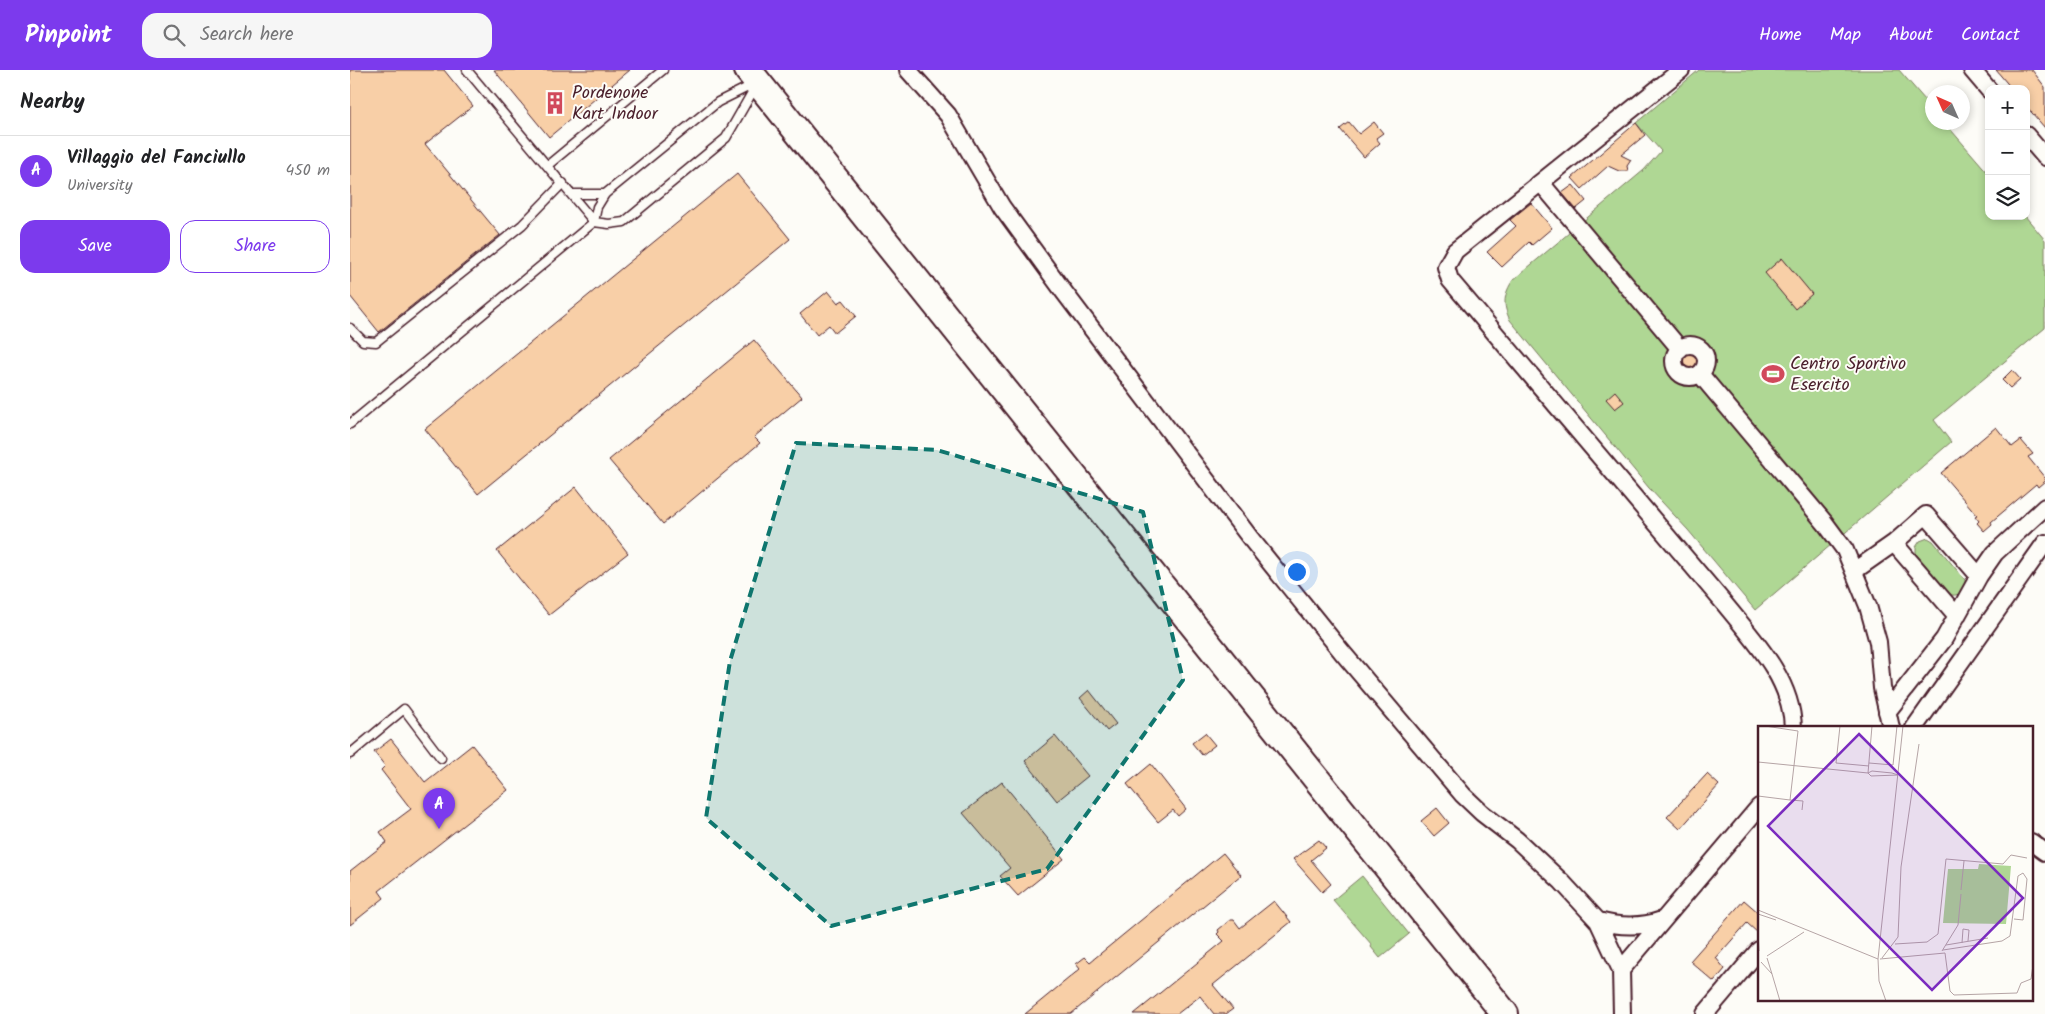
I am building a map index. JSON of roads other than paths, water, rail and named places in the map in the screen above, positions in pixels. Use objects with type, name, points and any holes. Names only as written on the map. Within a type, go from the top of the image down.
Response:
[{"type":"main road","points":[[753,76],[1505,1014]]},
{"type":"street","points":[[908,70],[948,115],[1002,207],[1064,292],[1252,539],[1342,652],[1463,795],[1482,813],[1517,840],[1562,882],[1598,921],[1621,970],[1622,1014]]},
{"type":"street","points":[[1681,70],[1456,251],[1446,267],[1450,280],[1723,602],[1766,656],[1788,695],[1793,726]]},
{"type":"street","points":[[1972,70],[1985,85]]},
{"type":"street","points":[[2030,140],[2045,157]]},
{"type":"street","points":[[1541,183],[1680,349]]},
{"type":"street","points":[[1690,345],[1696,346],[1704,353],[1706,364],[1700,374],[1691,377],[1681,375],[1678,372],[1675,367],[1674,357],[1680,349],[1690,345]]},
{"type":"street","points":[[1700,374],[1825,523],[1845,550],[1868,606],[1878,642],[1882,688],[1889,720]]},
{"type":"street","points":[[1889,720],[1944,639],[1979,576],[1995,553],[2045,507]]},
{"type":"street","points":[[1854,571],[1894,543],[1926,515],[1979,576]]},
{"type":"street","points":[[1894,543],[1957,616]]},
{"type":"street","points":[[1915,726],[2045,543]]},
{"type":"street","points":[[1621,970],[1758,809]]},
{"type":"street","points":[[2032,843],[2045,852]]},
{"type":"street","points":[[1598,921],[1630,927],[1662,920]]},
{"type":"street","points":[[1705,1014],[1758,951]]},
{"type":"lane","points":[[467,70],[594,222],[609,224],[624,222],[726,138],[753,76]]},
{"type":"lane","points":[[548,165],[663,70]]},
{"type":"lane","points":[[350,424],[594,222],[596,207],[605,194],[753,76]]},
{"type":"lane","points":[[350,328],[364,340],[376,342],[522,225],[563,183]]},
{"type":"lane","points":[[572,194],[605,194]]},
{"type":"lane","points":[[350,754],[404,709],[441,758]]},
{"type":"place","name":"Pordenone Kart Indoor","points":[[555,103]]},
{"type":"place","name":"Centro Sportivo Esercito","points":[[1773,374]]},
{"type":"place","name":"Villaggio del Fanciullo","points":[[439,829]]}]
